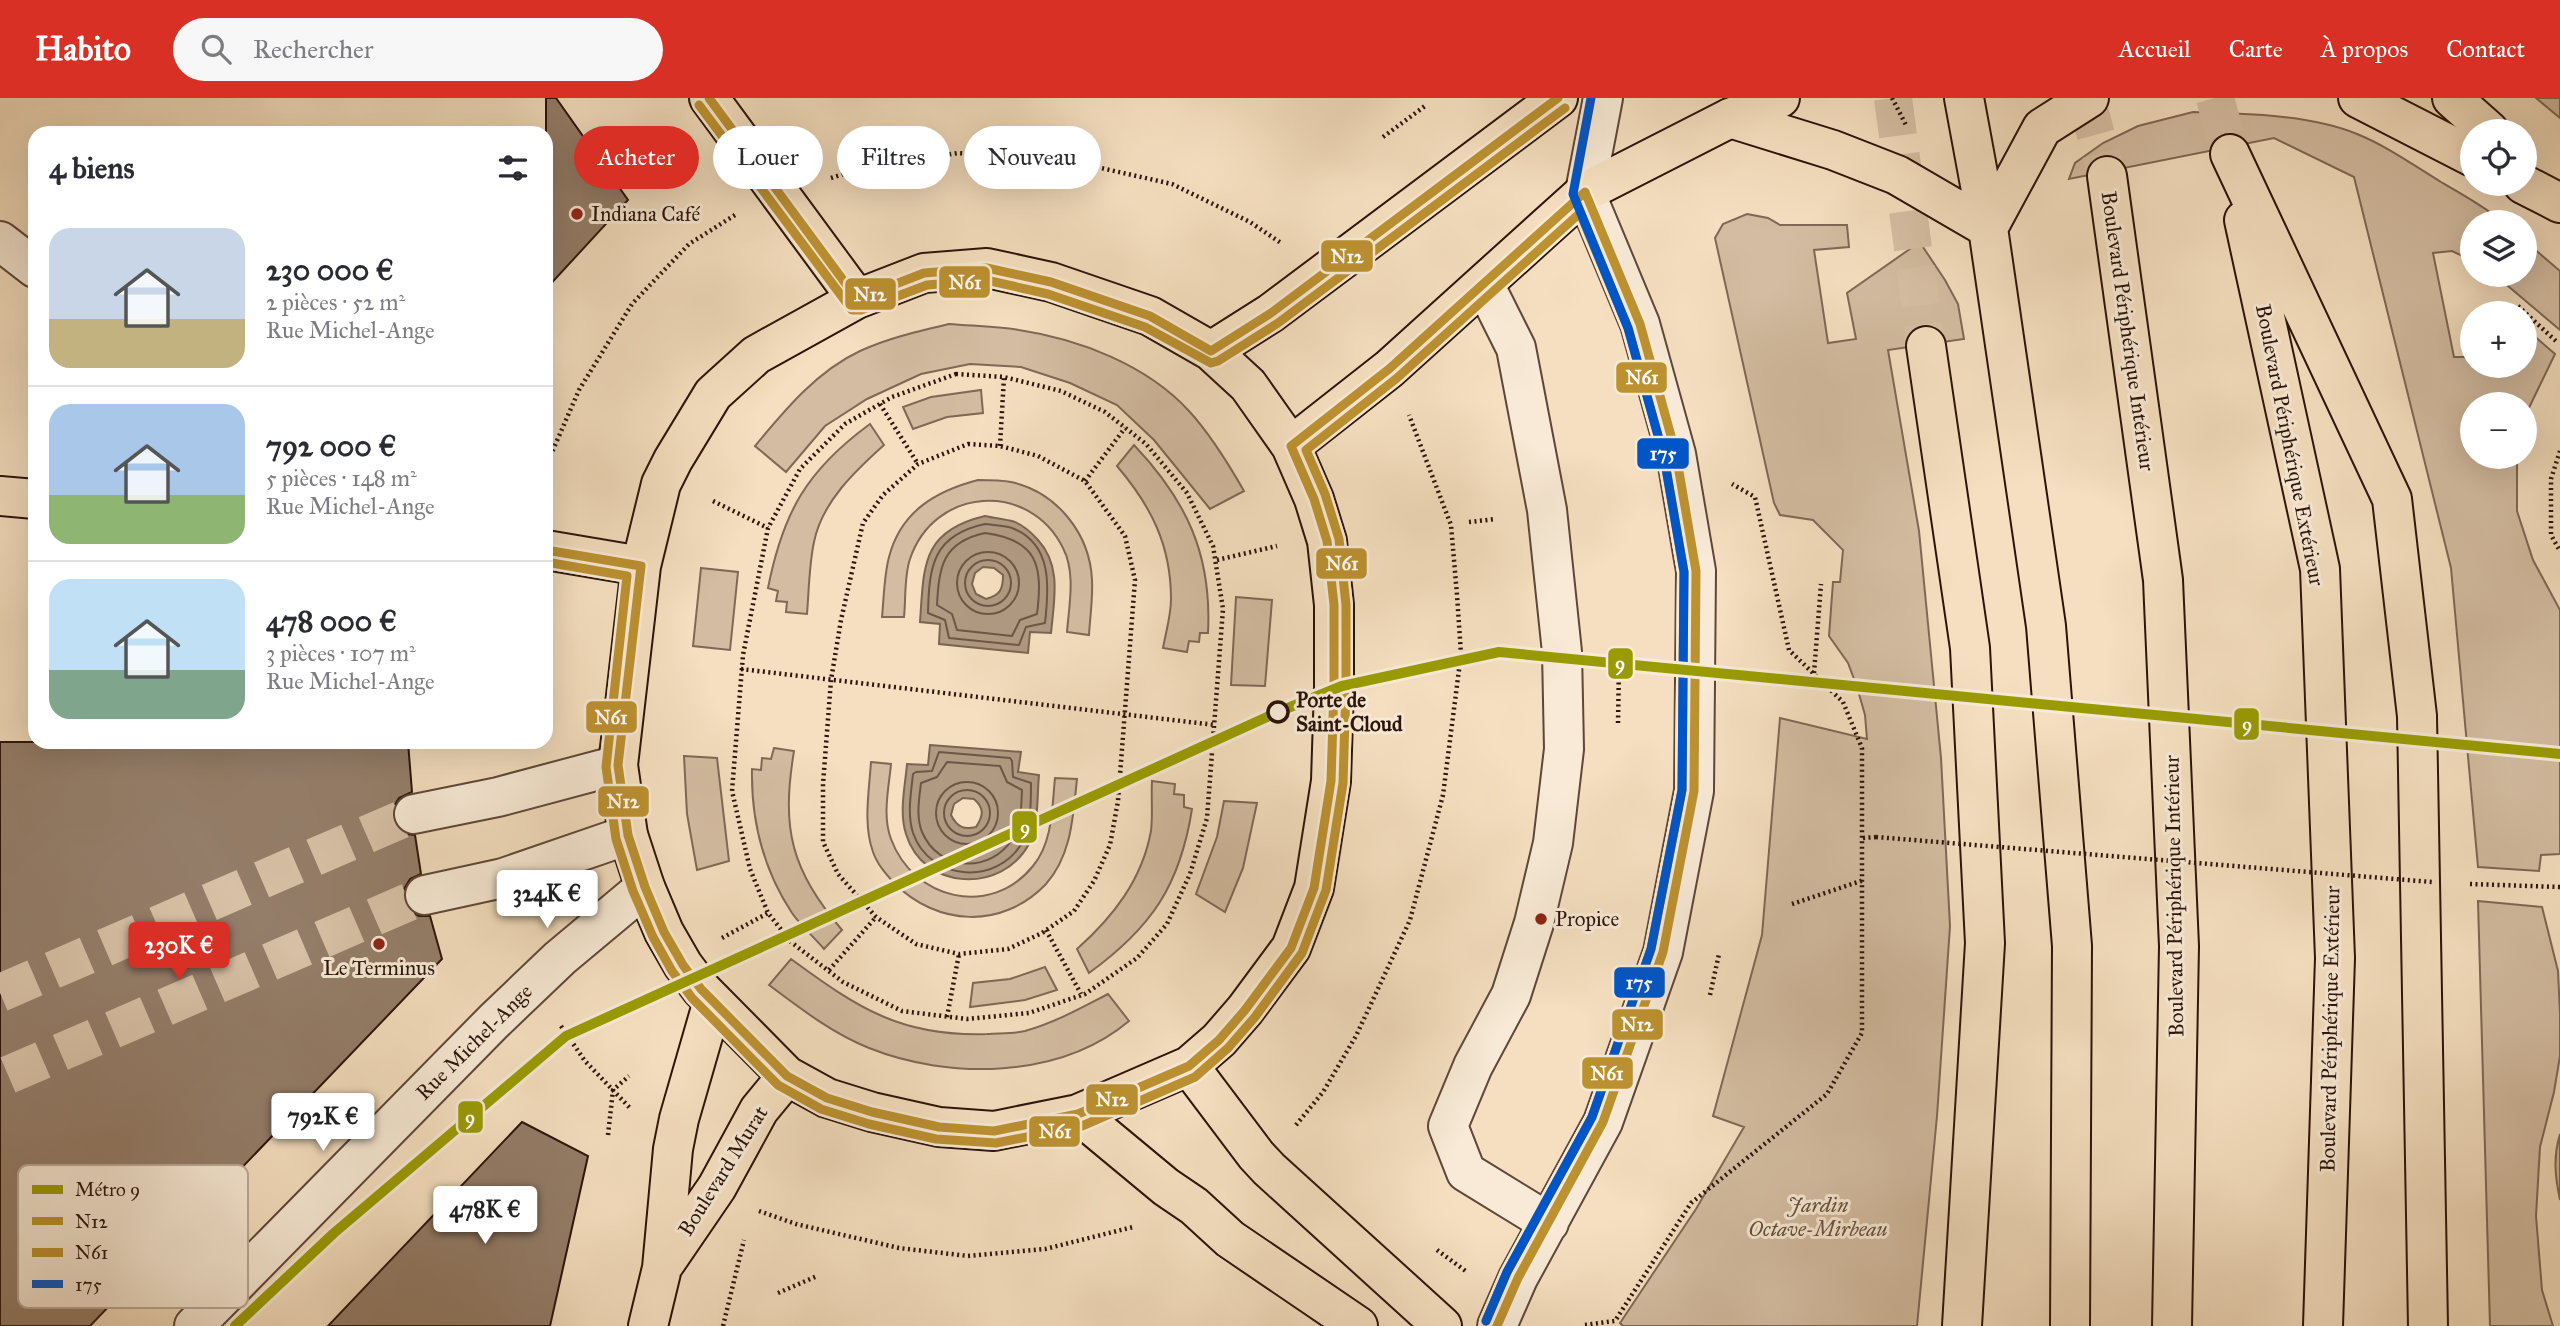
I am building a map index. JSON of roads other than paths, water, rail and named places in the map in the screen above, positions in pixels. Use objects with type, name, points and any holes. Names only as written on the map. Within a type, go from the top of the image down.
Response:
[{"type":"main road","points":[[709,98],[857,299]]},
{"type":"main road","points":[[1211,351],[1271,313],[1558,98]]},
{"type":"main road","points":[[1291,446],[1389,369],[1585,192],[1730,118],[1780,98]]},
{"type":"main road","points":[[1964,98],[1988,228],[2046,626],[2072,946],[2070,1326]]},
{"type":"main road","points":[[1988,228],[2042,128],[2089,98]]},
{"type":"main road","points":[[2358,98],[2460,151]]},
{"type":"main road","points":[[2452,98],[2476,119]]},
{"type":"main road","points":[[1730,118],[1833,150],[1897,175],[1988,228]]},
{"type":"main road","name":"Boulevard Périphérique Extérieur","points":[[2323,1326],[2335,958],[2320,569],[2230,154],[2392,499],[2417,716],[2428,1326]]},
{"type":"main road","points":[[2537,175],[2560,195]]},
{"type":"main road","name":"Boulevard Périphérique Intérieur","points":[[2107,176],[2162,580],[2179,946],[2172,1326]]},
{"type":"main road","points":[[2537,191],[2560,203]]},
{"type":"main road","points":[[987,268],[1051,282],[1150,316],[1211,351],[1248,385],[1291,446],[1314,499],[1327,541],[1334,605],[1335,687],[1331,781],[1314,888],[1291,948],[1245,1010],[1219,1040],[1189,1066],[1078,1114],[994,1131],[939,1127],[872,1112],[827,1098],[787,1076],[713,1001],[683,965],[664,932],[645,887],[628,835],[618,765],[640,566],[661,484],[673,460],[713,394],[756,355],[857,299],[924,273],[987,268]]},
{"type":"main road","points":[[1926,346],[1970,648],[1985,943],[1962,1326]]},
{"type":"main road","points":[[0,496],[28,498]]},
{"type":"main road","points":[[553,552],[640,566]]},
{"type":"main road","name":"Boulevard Murat","points":[[648,1326],[662,1268],[673,1149],[679,1119],[713,1001]]},
{"type":"main road","points":[[1189,1066],[1269,1169],[1442,1326]]},
{"type":"main road","name":"Boulevard Murat","points":[[662,1268],[717,1187],[759,1110],[787,1076]]},
{"type":"main road","points":[[1078,1114],[1166,1187],[1194,1206],[1230,1239],[1358,1326]]},
{"type":"street","points":[[1497,1326],[1518,1278],[1603,1122],[1663,952],[1694,791],[1696,571],[1676,454],[1640,324],[1585,192],[1603,98]]},
{"type":"street","points":[[0,241],[28,263]]},
{"type":"street","points":[[1484,284],[1516,348],[1547,510],[1562,652],[1564,750],[1553,844],[1530,935],[1511,995],[1473,1066],[1448,1126],[1466,1172],[1549,1223]]},
{"type":"street","points":[[414,814],[485,800],[618,765]]},
{"type":"street","points":[[425,895],[503,878],[628,835]]},
{"type":"street","name":"Rue Michel-Ange","points":[[248,1271],[494,1021],[560,958],[645,887]]},
{"type":"street","name":"Rue Michel-Ange","points":[[194,1326],[212,1308]]},
{"type":"water","points":[[985,516],[1012,521],[1029,531],[1046,550],[1055,584],[1051,633],[1030,632],[1028,653],[939,644],[940,624],[920,622],[925,568],[930,554],[937,541],[948,531]],"holes":[[[983,567],[994,568],[1003,575],[1002,585],[998,594],[986,599],[976,594],[972,584],[975,573]]]},
{"type":"water","points":[[930,745],[1021,752],[1018,772],[1039,775],[1032,836],[1017,860],[1001,872],[983,878],[964,879],[945,875],[929,867],[915,853],[906,834],[903,817],[907,764],[928,765]],"holes":[[[963,798],[974,799],[980,805],[980,819],[976,827],[961,827],[951,815],[954,804]]]},
{"type":"tunnel","points":[[1893,98],[1926,346]]},
{"type":"tunnel","points":[[2086,98],[2107,176]]},
{"type":"tunnel","points":[[2215,98],[2230,154]]},
{"type":"tunnel","points":[[0,993],[414,814]]},
{"type":"tunnel","points":[[8,1075],[425,895]]},
{"type":"metro line","name":"9","points":[[235,1326],[334,1233],[566,1036],[1278,712],[1342,686],[1499,652],[2560,754]]},
{"type":"place","name":"Indiana Café","points":[[577,214]]},
{"type":"place","name":"Porte de Saint-Cloud","points":[[1278,712]]},
{"type":"place","name":"Propice","points":[[1541,919]]},
{"type":"place","name":"Le Terminus","points":[[379,944]]},
{"type":"park label","name":"Jardin Octave-Mirbeau","points":[[1818,1217]]}]
